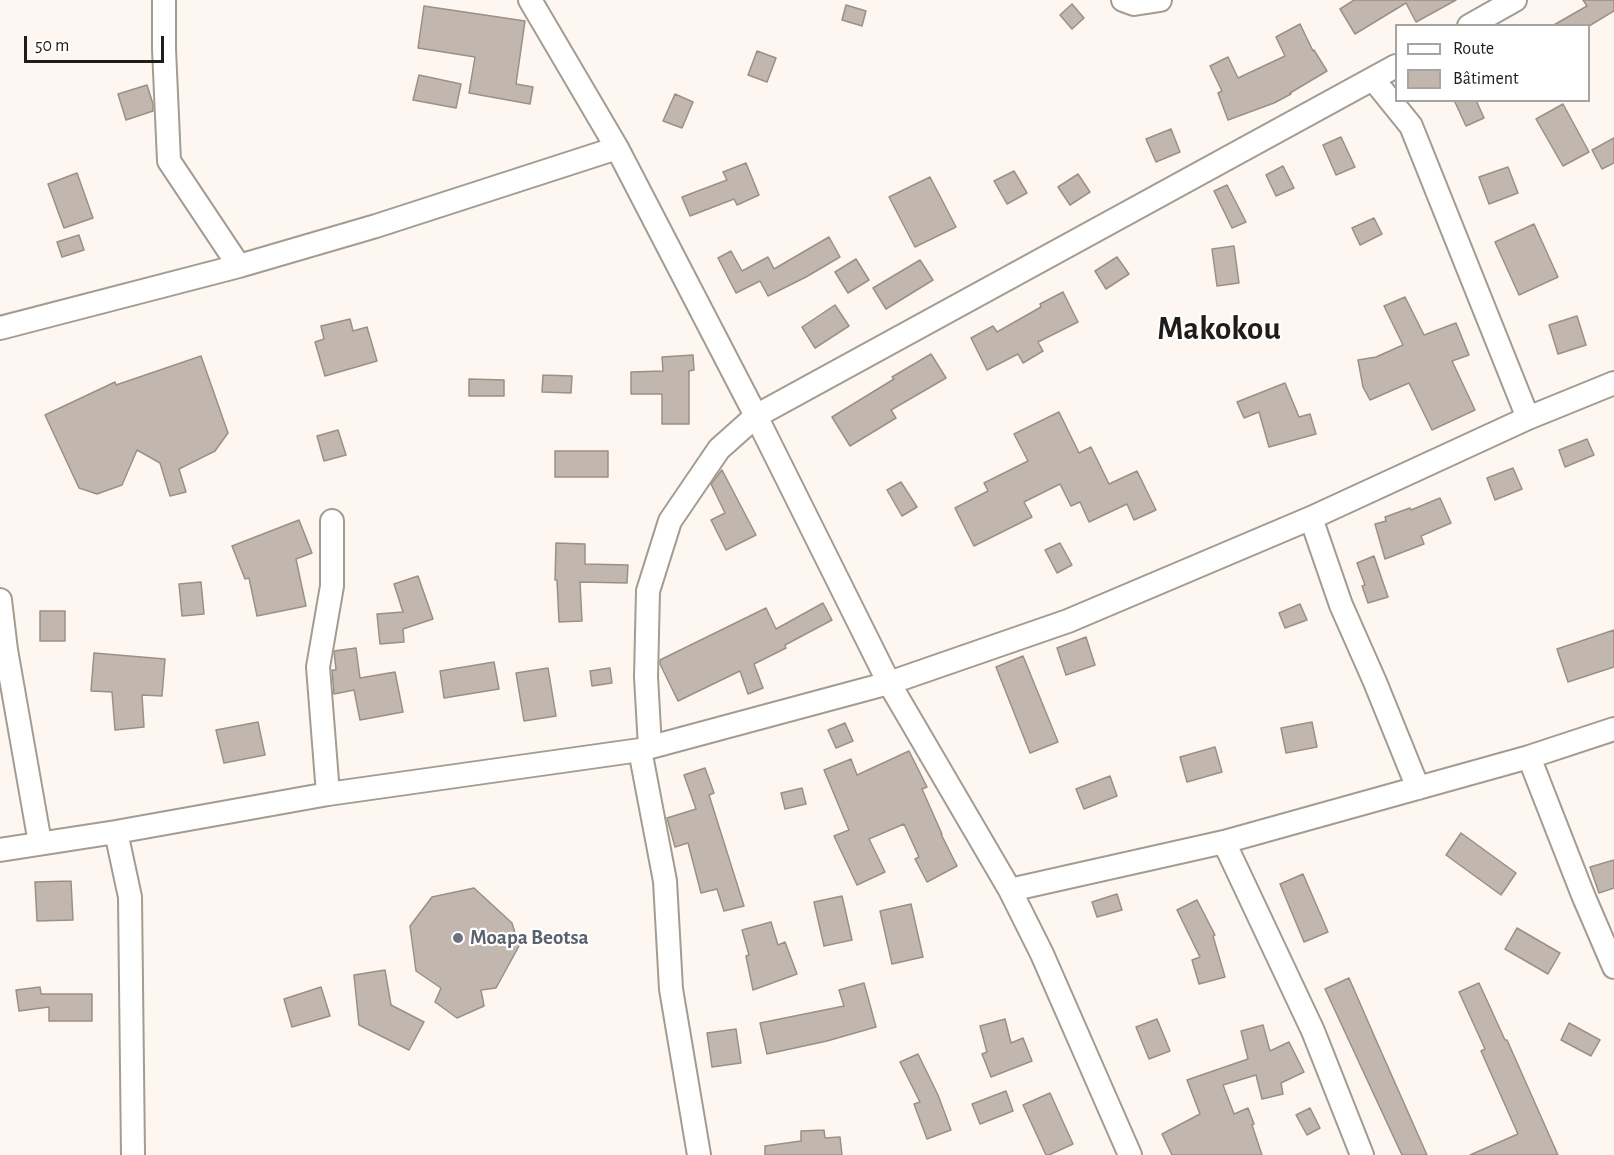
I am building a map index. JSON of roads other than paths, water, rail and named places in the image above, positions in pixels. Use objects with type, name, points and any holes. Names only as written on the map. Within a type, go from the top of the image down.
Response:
[{"type":"street","points":[[164,0],[169,161],[239,266]]},
{"type":"street","points":[[530,0],[617,148],[756,416],[889,683],[1010,890],[1042,954],[1130,1155]]},
{"type":"street","points":[[1123,0],[1134,4],[1160,0]]},
{"type":"street","points":[[1472,24],[1510,1]]},
{"type":"street","points":[[699,1155],[671,989],[665,881],[645,748],[648,591],[670,521],[719,449],[756,416],[1395,67]]},
{"type":"street","points":[[1373,79],[1411,126],[1528,418]]},
{"type":"street","points":[[0,328],[239,266],[376,226],[617,148]]},
{"type":"street","points":[[0,850],[328,794],[645,748],[889,683],[1068,621],[1311,518],[1528,418],[1614,383]]},
{"type":"street","points":[[1311,518],[1341,605],[1418,788]]},
{"type":"street","points":[[328,794],[318,667],[332,586],[332,521]]},
{"type":"street","points":[[0,600],[6,650],[40,843]]},
{"type":"street","points":[[1010,890],[1224,842],[1528,757],[1614,729]]},
{"type":"street","points":[[1528,757],[1582,895],[1614,967]]},
{"type":"street","points":[[116,832],[130,897],[134,1155]]},
{"type":"street","points":[[1224,842],[1312,1031],[1362,1155]]},
{"type":"place","name":"Moapa Beotsa","points":[[458,938]]},
{"type":"district","name":"Makokou","points":[[1219,329]]}]
